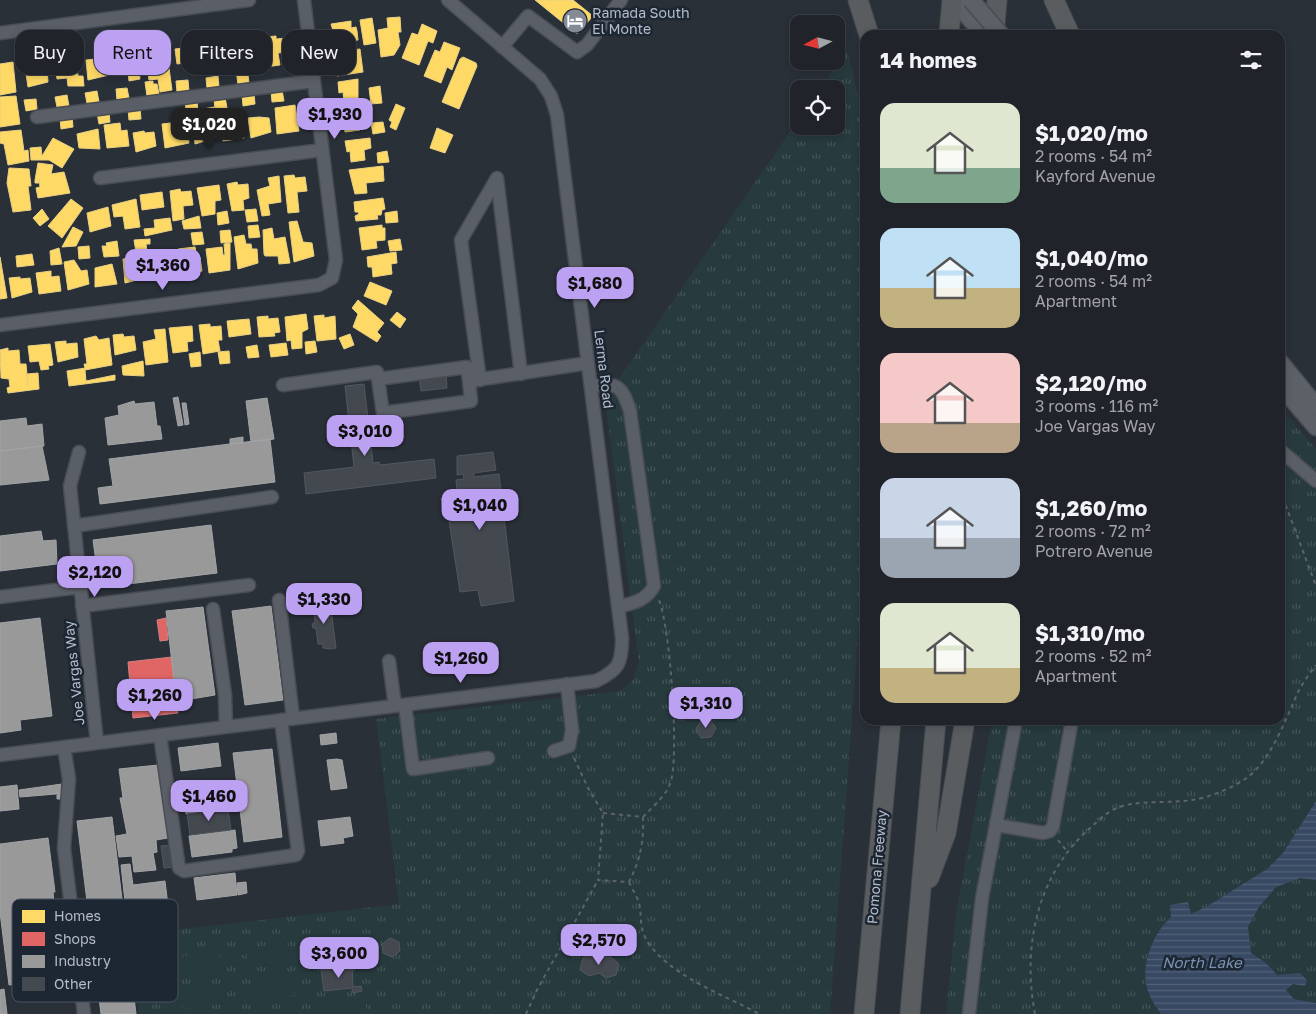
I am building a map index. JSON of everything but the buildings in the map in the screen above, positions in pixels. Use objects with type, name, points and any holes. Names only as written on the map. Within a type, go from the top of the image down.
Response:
[{"type":"highway","points":[[858,0],[867,30]]},
{"type":"highway","points":[[950,30],[953,0]]},
{"type":"highway","points":[[1054,0],[1068,30]]},
{"type":"highway","points":[[996,30],[997,3]]},
{"type":"highway","name":"Pomona Freeway","points":[[864,1014],[890,725]]},
{"type":"highway","points":[[910,1014],[936,725]]},
{"type":"highway","points":[[921,900],[946,833],[964,725]]},
{"type":"main road","points":[[953,0],[980,30]]},
{"type":"main road","points":[[971,0],[997,30]]},
{"type":"main road","points":[[1285,368],[1316,406]]},
{"type":"main road","points":[[1285,391],[1316,427]]},
{"type":"street","points":[[0,33],[248,0]]},
{"type":"street","points":[[0,325],[319,285],[332,278],[336,260],[304,0]]},
{"type":"street","name":"Lerma Road","points":[[448,0],[540,79],[551,96],[557,115],[618,607],[622,656],[617,668],[610,674],[596,681],[567,684]]},
{"type":"street","points":[[502,47],[528,16],[578,52],[587,45],[621,0]]},
{"type":"street","points":[[37,117],[314,81]]},
{"type":"street","points":[[100,178],[322,150]]},
{"type":"street","points":[[283,385],[377,372],[383,413],[471,401],[474,380],[461,240],[497,178],[521,374]]},
{"type":"street","points":[[474,380],[588,364]]},
{"type":"street","points":[[378,380],[467,367],[474,380]]},
{"type":"street","points":[[591,386],[615,385],[624,391],[630,411],[654,586],[648,596],[618,607]]},
{"type":"street","name":"Joe Vargas Way","points":[[79,452],[70,486],[97,742]]},
{"type":"street","points":[[1285,454],[1316,482]]},
{"type":"street","points":[[74,526],[272,497]]},
{"type":"street","points":[[82,606],[249,585]]},
{"type":"street","points":[[0,597],[80,587]]},
{"type":"street","points":[[160,735],[179,868],[184,871],[296,855],[298,851],[293,805],[279,600]]},
{"type":"street","points":[[213,609],[225,695],[226,727]]},
{"type":"street","points":[[389,661],[413,769],[488,758]]},
{"type":"street","points":[[0,755],[567,684],[572,730],[569,746],[554,751]]},
{"type":"street","points":[[969,1014],[980,914],[1015,725]]},
{"type":"street","points":[[996,825],[1043,833],[1050,831],[1054,826],[1071,725]]},
{"type":"street","points":[[64,747],[69,779],[64,848],[70,899]]},
{"type":"path","points":[[1285,506],[1316,586]]},
{"type":"path","points":[[629,882],[639,862],[644,839],[643,817],[669,786],[674,769],[670,669],[664,611],[654,586]]},
{"type":"path","points":[[1285,721],[1300,688],[1316,665]]},
{"type":"path","points":[[1034,1014],[1029,986],[1030,948],[1037,911],[1046,888],[1066,850],[1101,818],[1118,808],[1145,803],[1194,800],[1246,779],[1271,751],[1283,725]]},
{"type":"path","points":[[526,1014],[541,981],[598,880],[603,813],[588,788],[569,746]]},
{"type":"path","points":[[603,813],[643,817]]},
{"type":"path","points":[[598,880],[629,882]]},
{"type":"path","points":[[629,882],[639,904],[640,926],[647,939],[660,954],[688,977],[759,1014]]},
{"type":"green space","points":[[847,50],[860,103],[860,610],[830,1014],[139,1014],[138,1002],[178,1002],[178,929],[399,904],[376,719],[620,691],[633,680],[639,663],[605,399],[790,132],[790,135],[845,135],[845,80],[826,80],[833,70],[845,70],[845,53]]},
{"type":"green space","points":[[1285,414],[1316,449],[1316,1014],[946,1014],[956,914],[991,725],[1285,725]]},
{"type":"green space","points":[[288,943],[290,963],[248,968],[246,949]]},
{"type":"green space","points":[[219,952],[221,971],[179,977],[178,957]]},
{"type":"green space","points":[[292,975],[295,995],[252,1000],[250,981]]},
{"type":"green space","points":[[223,984],[225,1003],[183,1009],[181,989]]},
{"type":"green space","points":[[365,999],[367,1014],[324,1014],[323,1005]]},
{"type":"green space","points":[[296,1007],[297,1014],[254,1014],[254,1013]]},
{"type":"water","name":"North Lake","points":[[1316,801],[1316,880],[1300,878],[1276,887],[1259,907],[1248,927],[1251,953],[1266,963],[1277,975],[1300,973],[1307,980],[1305,986],[1293,984],[1286,990],[1294,999],[1316,1003],[1316,1014],[1161,1014],[1148,992],[1145,974],[1148,956],[1155,938],[1171,917],[1170,905],[1188,902],[1191,914],[1206,907],[1267,869],[1283,853]]},
{"type":"place","name":"Ramada South El Monte","points":[[575,21]]}]
